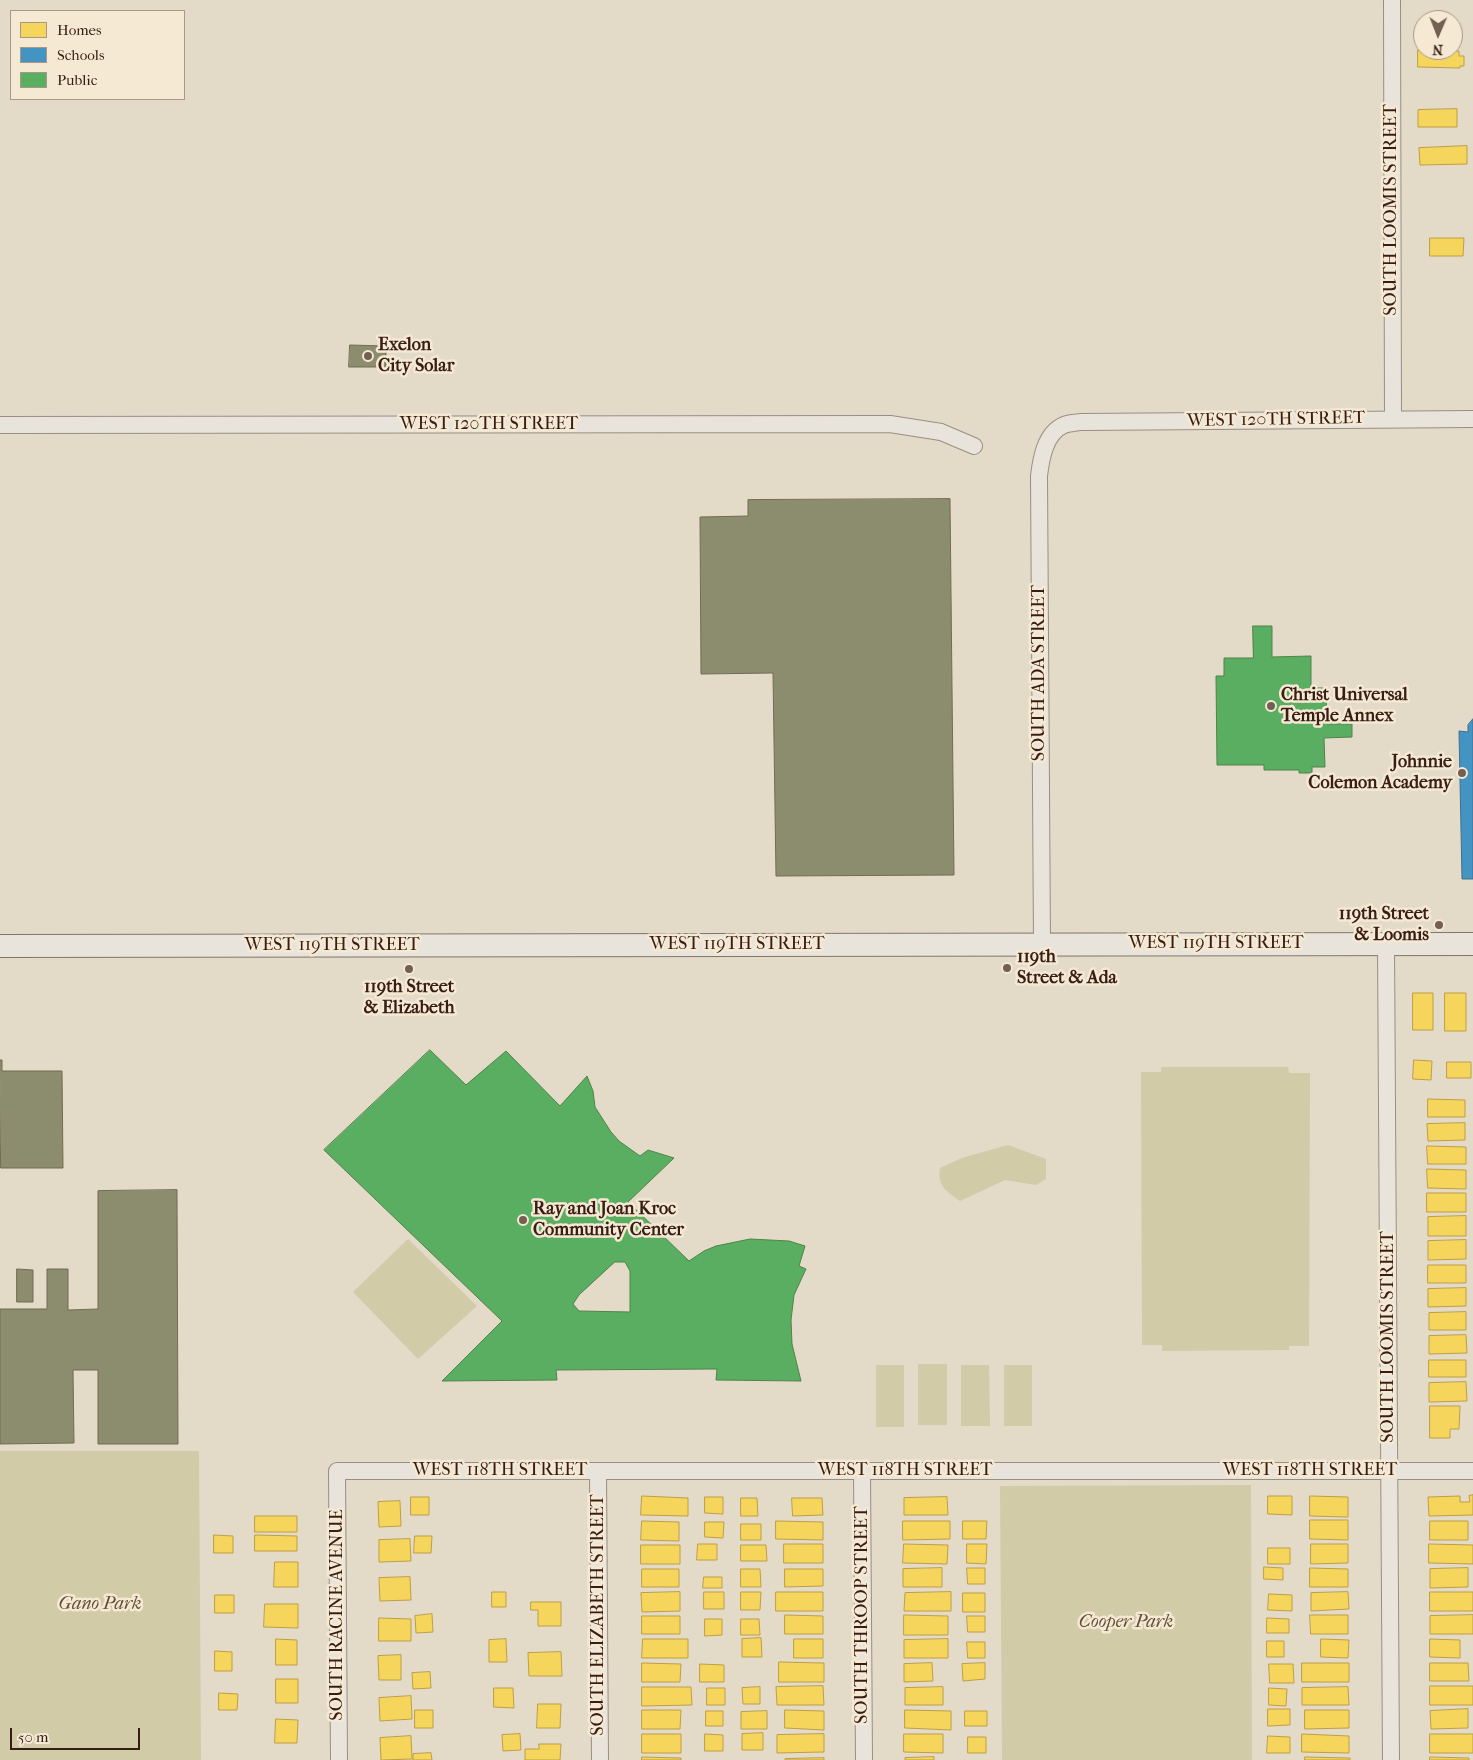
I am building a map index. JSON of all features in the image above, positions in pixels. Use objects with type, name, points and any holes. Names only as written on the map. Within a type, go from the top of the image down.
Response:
[{"type":"street","name":"SOUTH LOOMIS STREET","points":[[1392,0],[1393,419]]},
{"type":"street","name":"WEST 120TH STREET","points":[[1080,422],[1473,419]]},
{"type":"street","name":"SOUTH ADA STREET","points":[[1042,944],[1039,476],[1042,458],[1054,432],[1064,425],[1080,422]]},
{"type":"street","name":"WEST 120TH STREET","points":[[0,425],[890,424],[941,432],[974,446]]},
{"type":"street","name":"SOUTH LOOMIS STREET","points":[[1386,944],[1391,1760]]},
{"type":"street","name":"WEST 119TH STREET","points":[[0,946],[1473,944]]},
{"type":"street","name":"WEST 118TH STREET","points":[[337,1471],[1473,1471]]},
{"type":"street","name":"SOUTH RACINE AVENUE","points":[[337,1471],[339,1760]]},
{"type":"street","name":"SOUTH ELIZABETH STREET","points":[[598,1471],[600,1760]]},
{"type":"street","name":"SOUTH THROOP STREET","points":[[862,1471],[864,1760]]},
{"type":"green space","points":[[1161,1067],[1288,1067],[1289,1073],[1310,1073],[1309,1346],[1289,1346],[1289,1350],[1162,1351],[1162,1345],[1142,1345],[1141,1072],[1161,1072]]},
{"type":"green space","points":[[1008,1145],[1046,1159],[1046,1179],[1036,1185],[1005,1180],[960,1201],[944,1188],[939,1174],[940,1168],[962,1158]]},
{"type":"green space","points":[[408,1239],[477,1306],[418,1359],[353,1292]]},
{"type":"green space","points":[[918,1364],[947,1364],[947,1425],[918,1425]]},
{"type":"green space","points":[[876,1365],[904,1365],[904,1427],[876,1427]]},
{"type":"green space","points":[[961,1365],[989,1365],[990,1426],[961,1426]]},
{"type":"green space","points":[[1004,1365],[1032,1365],[1032,1426],[1004,1426]]},
{"type":"green space","name":"Gano Park","points":[[0,1451],[199,1451],[201,1760],[0,1760]]},
{"type":"green space","name":"Cooper Park","points":[[1251,1485],[1252,1760],[1002,1760],[1000,1486]]},
{"type":"building: Homes","points":[[1464,56],[1464,66],[1460,66],[1460,68],[1418,67],[1418,60],[1463,60]]},
{"type":"building: Homes","points":[[1457,109],[1457,127],[1418,127],[1418,110]]},
{"type":"building: Homes","points":[[1467,146],[1467,164],[1420,165],[1419,148]]},
{"type":"building: Homes","points":[[1430,238],[1464,238],[1463,256],[1430,256]]},
{"type":"building: Homes","points":[[1413,993],[1433,993],[1433,1030],[1413,1030]]},
{"type":"building: Homes","points":[[1445,993],[1466,993],[1466,1031],[1445,1031]]},
{"type":"building: Homes","points":[[1414,1060],[1432,1061],[1431,1080],[1413,1079]]},
{"type":"building: Homes","points":[[1447,1062],[1471,1062],[1471,1078],[1447,1078]]},
{"type":"building: Homes","points":[[1428,1099],[1465,1100],[1465,1117],[1428,1117]]},
{"type":"building: Homes","points":[[1465,1123],[1465,1140],[1428,1141],[1427,1124]]},
{"type":"building: Homes","points":[[1427,1146],[1466,1147],[1466,1164],[1428,1164]]},
{"type":"building: Homes","points":[[1427,1169],[1466,1170],[1466,1189],[1428,1188]]},
{"type":"building: Homes","points":[[1427,1193],[1466,1193],[1466,1212],[1427,1212]]},
{"type":"building: Homes","points":[[1466,1216],[1466,1236],[1428,1236],[1428,1217]]},
{"type":"building: Homes","points":[[1466,1240],[1466,1259],[1428,1260],[1428,1241]]},
{"type":"building: Homes","points":[[1428,1265],[1466,1265],[1466,1283],[1428,1283]]},
{"type":"building: Homes","points":[[1466,1288],[1466,1306],[1428,1307],[1428,1289]]},
{"type":"building: Homes","points":[[1466,1312],[1466,1330],[1429,1330],[1429,1313]]},
{"type":"building: Homes","points":[[1466,1335],[1467,1353],[1429,1354],[1429,1336]]},
{"type":"building: Homes","points":[[1429,1360],[1466,1360],[1466,1377],[1429,1377]]},
{"type":"building: Homes","points":[[1466,1382],[1467,1401],[1429,1402],[1429,1383]]},
{"type":"building: Homes","points":[[1430,1406],[1460,1406],[1459,1429],[1450,1429],[1450,1438],[1430,1438]]},
{"type":"building: Homes","points":[[1473,1495],[1473,1515],[1429,1516],[1428,1497],[1460,1496],[1460,1502],[1470,1502],[1469,1496]]},
{"type":"building: Homes","points":[[642,1496],[688,1498],[688,1516],[641,1515]]},
{"type":"building: Homes","points":[[1268,1496],[1292,1496],[1292,1515],[1268,1514]]},
{"type":"building: Homes","points":[[1310,1496],[1348,1497],[1348,1517],[1310,1516]]},
{"type":"building: Homes","points":[[411,1497],[429,1497],[429,1515],[411,1515]]},
{"type":"building: Homes","points":[[705,1497],[723,1497],[723,1514],[705,1513]]},
{"type":"building: Homes","points":[[947,1497],[948,1515],[904,1515],[904,1498]]},
{"type":"building: Homes","points":[[741,1498],[757,1498],[758,1516],[741,1516]]},
{"type":"building: Homes","points":[[792,1498],[822,1498],[823,1515],[793,1516]]},
{"type":"building: Homes","points":[[400,1501],[401,1526],[379,1527],[378,1502]]},
{"type":"building: Homes","points":[[255,1516],[297,1516],[297,1532],[255,1532]]},
{"type":"building: Homes","points":[[1310,1520],[1348,1520],[1348,1540],[1310,1539]]},
{"type":"building: Homes","points":[[642,1521],[679,1522],[679,1541],[641,1540]]},
{"type":"building: Homes","points":[[776,1521],[823,1522],[823,1540],[776,1539]]},
{"type":"building: Homes","points":[[903,1521],[950,1521],[950,1539],[903,1540]]},
{"type":"building: Homes","points":[[963,1521],[987,1521],[986,1539],[963,1539]]},
{"type":"building: Homes","points":[[1430,1521],[1468,1521],[1468,1540],[1430,1540]]},
{"type":"building: Homes","points":[[705,1522],[724,1522],[723,1538],[705,1537]]},
{"type":"building: Homes","points":[[741,1524],[761,1524],[761,1540],[741,1540]]},
{"type":"building: Homes","points":[[214,1535],[233,1536],[233,1553],[214,1553]]},
{"type":"building: Homes","points":[[255,1535],[297,1536],[297,1551],[255,1551]]},
{"type":"building: Homes","points":[[415,1536],[432,1536],[431,1553],[414,1553]]},
{"type":"building: Homes","points":[[410,1539],[411,1561],[379,1562],[379,1540]]},
{"type":"building: Homes","points":[[698,1544],[717,1544],[717,1560],[697,1560]]},
{"type":"building: Homes","points":[[784,1544],[823,1544],[823,1563],[784,1563]]},
{"type":"building: Homes","points":[[904,1544],[948,1545],[947,1564],[903,1563]]},
{"type":"building: Homes","points":[[967,1544],[987,1544],[986,1564],[967,1563]]},
{"type":"building: Homes","points":[[1311,1544],[1348,1544],[1348,1563],[1311,1564]]},
{"type":"building: Homes","points":[[1429,1544],[1473,1545],[1473,1564],[1429,1563]]},
{"type":"building: Homes","points":[[641,1545],[680,1545],[680,1564],[641,1564]]},
{"type":"building: Homes","points":[[741,1545],[766,1545],[767,1561],[741,1561]]},
{"type":"building: Homes","points":[[1268,1548],[1290,1548],[1290,1564],[1268,1564]]},
{"type":"building: Homes","points":[[275,1562],[298,1562],[298,1587],[274,1587]]},
{"type":"building: Homes","points":[[1264,1567],[1283,1568],[1283,1580],[1264,1579]]},
{"type":"building: Homes","points":[[942,1568],[942,1587],[903,1587],[903,1569]]},
{"type":"building: Homes","points":[[967,1568],[985,1568],[985,1584],[968,1584]]},
{"type":"building: Homes","points":[[1310,1568],[1348,1569],[1348,1587],[1310,1587]]},
{"type":"building: Homes","points":[[1468,1568],[1468,1587],[1430,1588],[1430,1569]]},
{"type":"building: Homes","points":[[642,1569],[679,1569],[679,1587],[642,1587]]},
{"type":"building: Homes","points":[[741,1569],[760,1569],[761,1587],[741,1587]]},
{"type":"building: Homes","points":[[785,1569],[823,1569],[823,1586],[785,1587]]},
{"type":"building: Homes","points":[[410,1577],[411,1600],[380,1601],[379,1578]]},
{"type":"building: Homes","points":[[704,1577],[722,1577],[722,1588],[703,1588]]},
{"type":"building: Homes","points":[[492,1592],[506,1592],[506,1607],[492,1607]]},
{"type":"building: Homes","points":[[680,1592],[680,1611],[642,1612],[641,1593]]},
{"type":"building: Homes","points":[[704,1592],[724,1592],[724,1609],[704,1609]]},
{"type":"building: Homes","points":[[741,1592],[761,1592],[760,1610],[741,1610]]},
{"type":"building: Homes","points":[[776,1592],[823,1592],[823,1611],[776,1611]]},
{"type":"building: Homes","points":[[951,1592],[951,1611],[904,1611],[905,1593]]},
{"type":"building: Homes","points":[[1348,1592],[1349,1609],[1311,1611],[1311,1593]]},
{"type":"building: Homes","points":[[1430,1592],[1473,1592],[1473,1611],[1430,1611]]},
{"type":"building: Homes","points":[[963,1593],[985,1593],[985,1612],[963,1612]]},
{"type":"building: Homes","points":[[1269,1594],[1292,1595],[1292,1611],[1268,1610]]},
{"type":"building: Homes","points":[[215,1595],[234,1595],[234,1613],[215,1613]]},
{"type":"building: Homes","points":[[531,1602],[561,1602],[561,1626],[538,1626],[538,1610],[531,1610]]},
{"type":"building: Homes","points":[[265,1604],[298,1604],[298,1628],[264,1627]]},
{"type":"building: Homes","points":[[432,1614],[433,1632],[416,1633],[415,1616]]},
{"type":"building: Homes","points":[[785,1615],[823,1616],[823,1634],[785,1634]]},
{"type":"building: Homes","points":[[904,1615],[948,1616],[948,1635],[904,1635]]},
{"type":"building: Homes","points":[[1310,1615],[1348,1615],[1348,1634],[1311,1634]]},
{"type":"building: Homes","points":[[1473,1615],[1473,1634],[1430,1634],[1430,1616]]},
{"type":"building: Homes","points":[[642,1616],[680,1616],[680,1634],[642,1634]]},
{"type":"building: Homes","points":[[967,1616],[985,1616],[985,1632],[968,1632]]},
{"type":"building: Homes","points":[[379,1618],[411,1619],[411,1641],[379,1641]]},
{"type":"building: Homes","points":[[1267,1618],[1289,1619],[1289,1633],[1267,1633]]},
{"type":"building: Homes","points":[[705,1619],[722,1619],[722,1635],[705,1636]]},
{"type":"building: Homes","points":[[741,1619],[759,1619],[760,1635],[741,1635]]},
{"type":"building: Homes","points":[[761,1638],[762,1657],[742,1657],[742,1639]]},
{"type":"building: Homes","points":[[276,1639],[297,1640],[297,1665],[276,1665]]},
{"type":"building: Homes","points":[[506,1639],[507,1662],[489,1662],[489,1640]]},
{"type":"building: Homes","points":[[643,1639],[688,1639],[688,1658],[642,1658]]},
{"type":"building: Homes","points":[[794,1639],[823,1639],[823,1658],[794,1658]]},
{"type":"building: Homes","points":[[948,1639],[948,1658],[904,1658],[904,1640]]},
{"type":"building: Homes","points":[[1321,1639],[1349,1640],[1348,1658],[1321,1657]]},
{"type":"building: Homes","points":[[1430,1639],[1460,1640],[1460,1658],[1430,1657]]},
{"type":"building: Homes","points":[[1267,1641],[1284,1641],[1284,1657],[1267,1657]]},
{"type":"building: Homes","points":[[967,1642],[985,1642],[985,1658],[968,1658]]},
{"type":"building: Homes","points":[[215,1651],[232,1652],[232,1671],[215,1671]]},
{"type":"building: Homes","points":[[561,1652],[562,1676],[529,1676],[528,1653]]},
{"type":"building: Homes","points":[[401,1655],[401,1680],[379,1680],[378,1656]]},
{"type":"building: Homes","points":[[779,1662],[824,1663],[824,1682],[779,1682]]},
{"type":"building: Homes","points":[[642,1663],[681,1664],[680,1682],[642,1682]]},
{"type":"building: Homes","points":[[932,1663],[933,1681],[904,1682],[904,1664]]},
{"type":"building: Homes","points":[[985,1663],[985,1679],[963,1681],[962,1664]]},
{"type":"building: Homes","points":[[1302,1663],[1349,1663],[1349,1682],[1302,1682]]},
{"type":"building: Homes","points":[[1430,1663],[1468,1663],[1469,1681],[1430,1681]]},
{"type":"building: Homes","points":[[700,1664],[724,1665],[724,1682],[700,1682]]},
{"type":"building: Homes","points":[[1269,1664],[1293,1664],[1294,1683],[1270,1683]]},
{"type":"building: Homes","points":[[430,1672],[431,1688],[413,1689],[412,1673]]},
{"type":"building: Homes","points":[[276,1679],[298,1679],[298,1703],[276,1703]]},
{"type":"building: Homes","points":[[823,1686],[824,1705],[777,1705],[776,1687]]},
{"type":"building: Homes","points":[[1430,1686],[1473,1686],[1473,1705],[1430,1705]]},
{"type":"building: Homes","points":[[642,1687],[691,1687],[692,1705],[642,1706]]},
{"type":"building: Homes","points":[[760,1687],[760,1704],[743,1704],[742,1688]]},
{"type":"building: Homes","points":[[943,1687],[943,1705],[905,1705],[905,1688]]},
{"type":"building: Homes","points":[[1348,1687],[1349,1705],[1302,1705],[1302,1688]]},
{"type":"building: Homes","points":[[494,1688],[513,1688],[514,1708],[494,1707]]},
{"type":"building: Homes","points":[[707,1688],[725,1688],[725,1705],[707,1705]]},
{"type":"building: Homes","points":[[1269,1688],[1287,1689],[1286,1706],[1269,1705]]},
{"type":"building: Homes","points":[[219,1693],[238,1694],[237,1710],[219,1710]]},
{"type":"building: Homes","points":[[411,1696],[412,1719],[380,1721],[379,1698]]},
{"type":"building: Homes","points":[[538,1704],[561,1704],[560,1728],[537,1728]]},
{"type":"building: Homes","points":[[1268,1709],[1290,1709],[1290,1725],[1268,1726]]},
{"type":"building: Homes","points":[[1468,1709],[1468,1728],[1431,1729],[1430,1711]]},
{"type":"building: Homes","points":[[415,1710],[433,1710],[433,1728],[415,1728]]},
{"type":"building: Homes","points":[[642,1710],[681,1710],[680,1729],[642,1729]]},
{"type":"building: Homes","points":[[785,1710],[824,1711],[824,1730],[785,1728]]},
{"type":"building: Homes","points":[[905,1710],[951,1711],[951,1730],[905,1728]]},
{"type":"building: Homes","points":[[1305,1710],[1349,1710],[1349,1728],[1305,1729]]},
{"type":"building: Homes","points":[[706,1711],[723,1711],[723,1726],[706,1726]]},
{"type":"building: Homes","points":[[767,1711],[767,1729],[741,1729],[741,1712]]},
{"type":"building: Homes","points":[[965,1711],[987,1711],[987,1726],[965,1726]]},
{"type":"building: Homes","points":[[276,1719],[298,1720],[297,1743],[275,1743]]},
{"type":"building: Homes","points":[[763,1733],[763,1750],[742,1750],[742,1734]]},
{"type":"building: Homes","points":[[520,1734],[521,1750],[503,1751],[502,1735]]},
{"type":"building: Homes","points":[[642,1734],[681,1734],[681,1753],[642,1753]]},
{"type":"building: Homes","points":[[705,1734],[723,1735],[723,1751],[705,1751]]},
{"type":"building: Homes","points":[[824,1734],[824,1752],[777,1753],[777,1735]]},
{"type":"building: Homes","points":[[904,1734],[943,1734],[943,1753],[904,1752]]},
{"type":"building: Homes","points":[[1302,1734],[1349,1736],[1349,1753],[1302,1752]]},
{"type":"building: Homes","points":[[1430,1734],[1473,1734],[1473,1753],[1430,1753]]},
{"type":"building: Homes","points":[[411,1736],[412,1759],[381,1760],[380,1738]]},
{"type":"building: Homes","points":[[1268,1736],[1290,1737],[1290,1753],[1267,1753]]},
{"type":"building: Homes","points":[[968,1737],[986,1737],[986,1753],[968,1753]]},
{"type":"building: Homes","points":[[539,1744],[561,1744],[560,1760],[525,1760],[525,1749],[539,1749]]},
{"type":"building: Homes","points":[[431,1753],[432,1760],[413,1760],[413,1754]]},
{"type":"building: Homes","points":[[642,1757],[681,1758],[681,1760],[642,1760]]},
{"type":"building: Homes","points":[[934,1757],[934,1760],[905,1760],[905,1758]]},
{"type":"building: Homes","points":[[1305,1757],[1350,1758],[1350,1760],[1305,1760]]},
{"type":"building: Homes","points":[[1430,1757],[1469,1758],[1469,1760],[1430,1760]]},
{"type":"building: Homes","points":[[824,1758],[824,1760],[785,1760],[785,1759]]},
{"type":"building: Schools","points":[[1473,719],[1473,879],[1462,879],[1459,731],[1468,732],[1468,725]]},
{"type":"building: Public","name":"Christ Universal Temple Annex","points":[[1253,626],[1272,626],[1272,657],[1311,656],[1311,688],[1326,688],[1327,724],[1352,724],[1352,737],[1324,738],[1325,767],[1312,767],[1312,773],[1299,773],[1299,770],[1264,770],[1264,765],[1217,765],[1216,676],[1224,676],[1224,658],[1253,658]]},
{"type":"building: Public","name":"Ray and Joan Kroc Community Center","points":[[430,1050],[466,1085],[506,1051],[560,1106],[587,1076],[593,1091],[595,1107],[619,1141],[640,1156],[648,1150],[674,1158],[628,1202],[689,1261],[716,1246],[750,1239],[789,1241],[805,1246],[799,1266],[806,1269],[794,1295],[791,1320],[792,1344],[801,1381],[716,1380],[717,1369],[556,1370],[557,1380],[442,1381],[502,1321],[324,1150]],"holes":[[[615,1262],[625,1262],[630,1271],[630,1312],[579,1311],[573,1304],[579,1295]]]},
{"type":"building: Industry","name":"Exelon City Solar","points":[[350,345],[386,346],[386,367],[349,367]]},
{"type":"building: Industry","points":[[950,499],[954,875],[776,876],[773,673],[701,674],[700,517],[748,516],[748,500]]},
{"type":"building: Industry","points":[[0,1060],[2,1060],[2,1071],[62,1071],[63,1168],[1,1168]]},
{"type":"building: Industry","points":[[177,1190],[178,1444],[98,1444],[98,1370],[73,1370],[74,1443],[0,1444],[0,1309],[47,1309],[47,1269],[68,1269],[68,1310],[98,1309],[98,1191]]},
{"type":"building: Industry","points":[[17,1269],[33,1270],[33,1302],[17,1302]]},
{"type":"place","name":"Exelon City Solar","points":[[368,356]]},
{"type":"place","name":"Christ Universal Temple Annex","points":[[1271,706]]},
{"type":"place","name":"Johnnie Colemon Academy","points":[[1462,773]]},
{"type":"place","name":"119th Street & Loomis","points":[[1439,925]]},
{"type":"place","name":"119th Street & Ada","points":[[1007,968]]},
{"type":"place","name":"119th Street & Elizabeth","points":[[409,969]]},
{"type":"place","name":"Ray and Joan Kroc Community Center","points":[[523,1220]]}]
